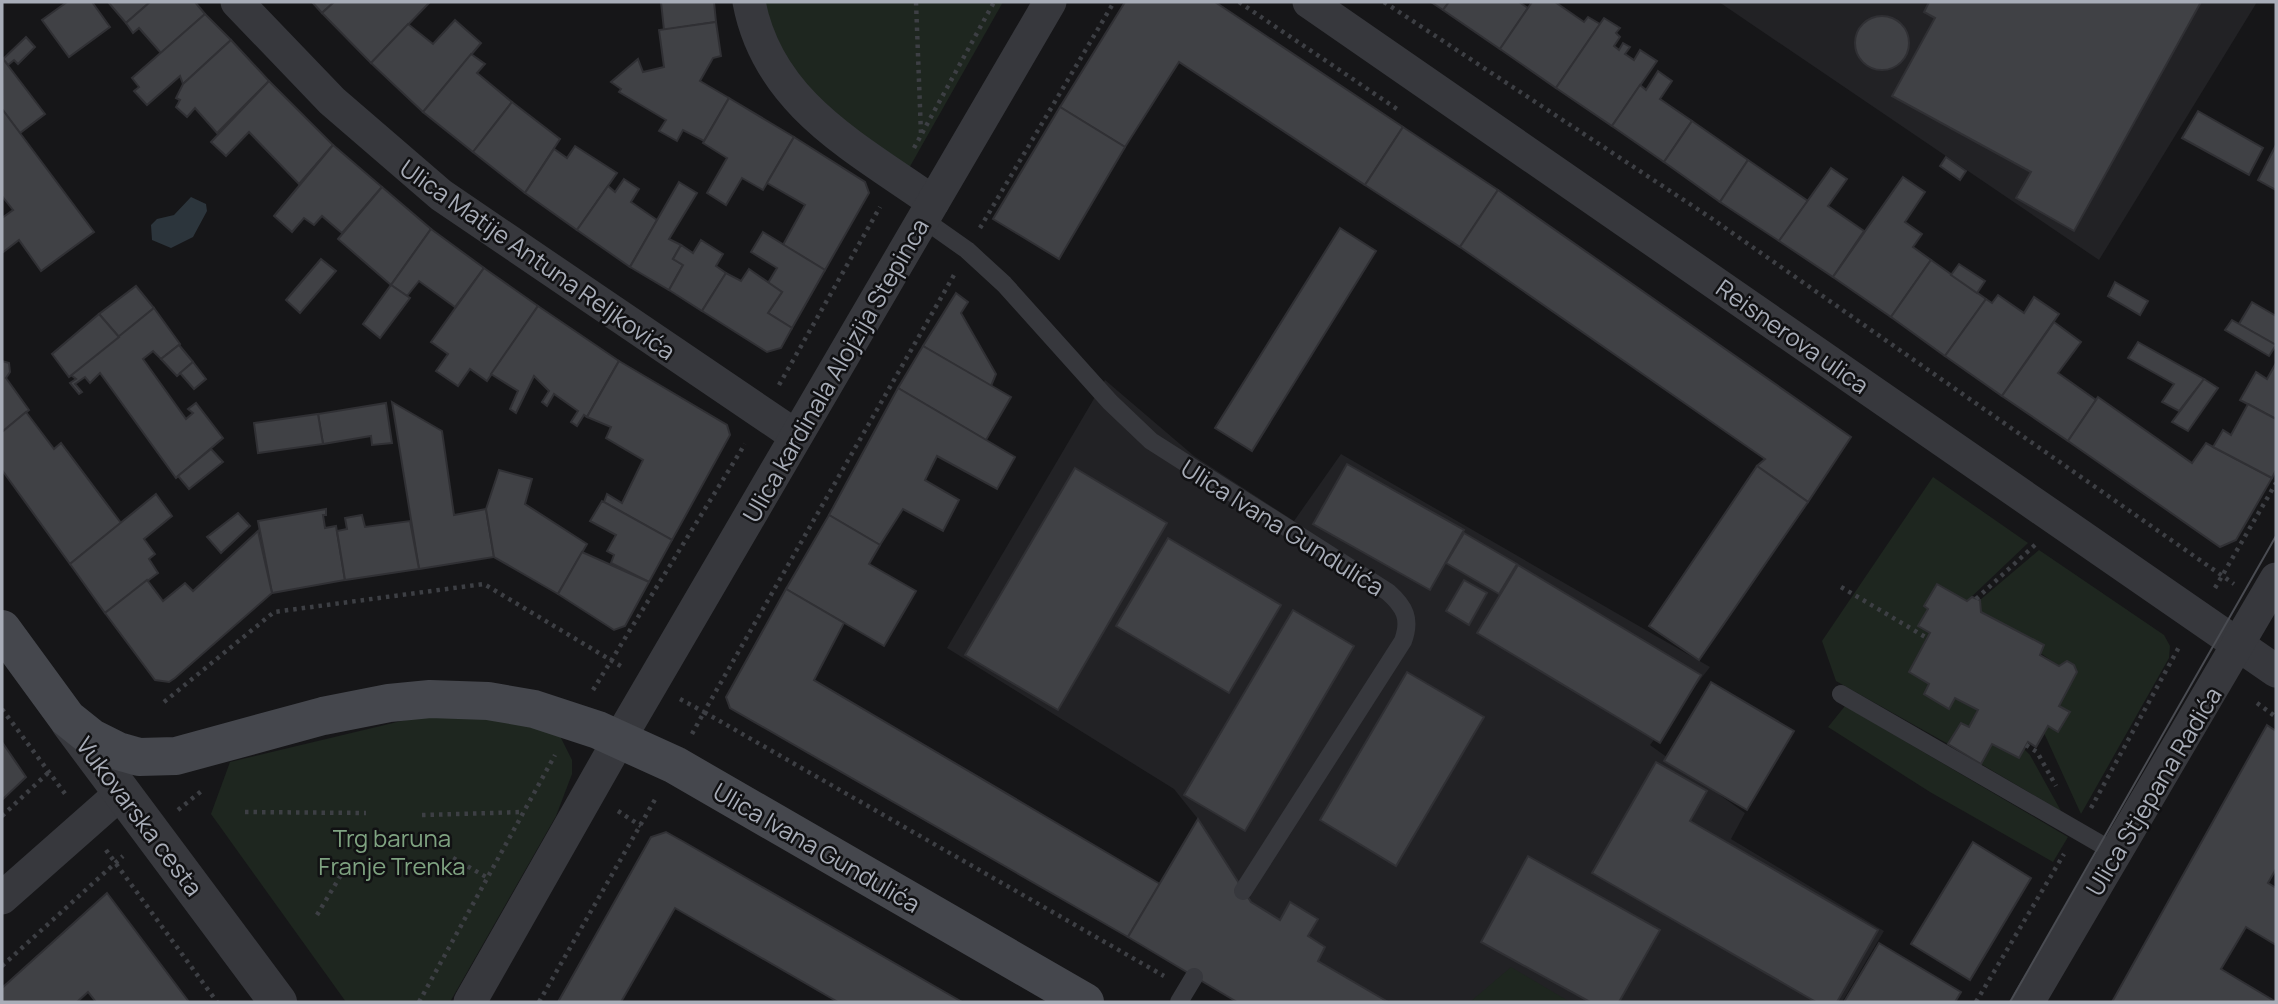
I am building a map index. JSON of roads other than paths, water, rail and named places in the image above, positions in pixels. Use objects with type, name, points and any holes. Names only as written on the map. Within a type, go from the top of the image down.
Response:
[{"type":"main road","name":"Vukovarska cesta","points":[[2,629],[67,718]]},
{"type":"main road","name":"Ulica Ivana Gundulića","points":[[67,718],[118,751],[156,758],[202,750],[323,716],[389,703],[430,699],[488,701],[573,721],[620,738],[675,765],[1085,1002]]},
{"type":"street","name":"Ulica Matije Antuna Reljkovića","points":[[237,2],[332,100],[441,195],[796,436]]},
{"type":"street","points":[[749,2],[771,66],[788,91],[807,111],[897,177],[928,211]]},
{"type":"street","name":"Ulica kardinala Alojzija Stepinca","points":[[620,738],[1050,2]]},
{"type":"street","name":"Reisnerova ulica","points":[[1309,2],[2276,671]]},
{"type":"street","name":"Ulica Stjepana Radića","points":[[2028,1002],[2270,590]]},
{"type":"street","name":"Vukovarska cesta","points":[[67,718],[278,1002]]},
{"type":"street","points":[[470,1002],[620,738]]},
{"type":"street","points":[[2,898],[122,792]]},
{"type":"lane","name":"Ulica Ivana Gundulića","points":[[928,211],[1004,284],[1110,402],[1151,441],[1388,592],[1402,604],[1408,619],[1403,641],[1243,891]]},
{"type":"lane","points":[[1840,694],[2116,853]]},
{"type":"lane","points":[[1180,1002],[1194,977]]},
{"type":"tram line","points":[[2010,1002],[2276,536]]},
{"type":"park label","name":"Trg baruna Franje Trenka","points":[[392,851]]}]
